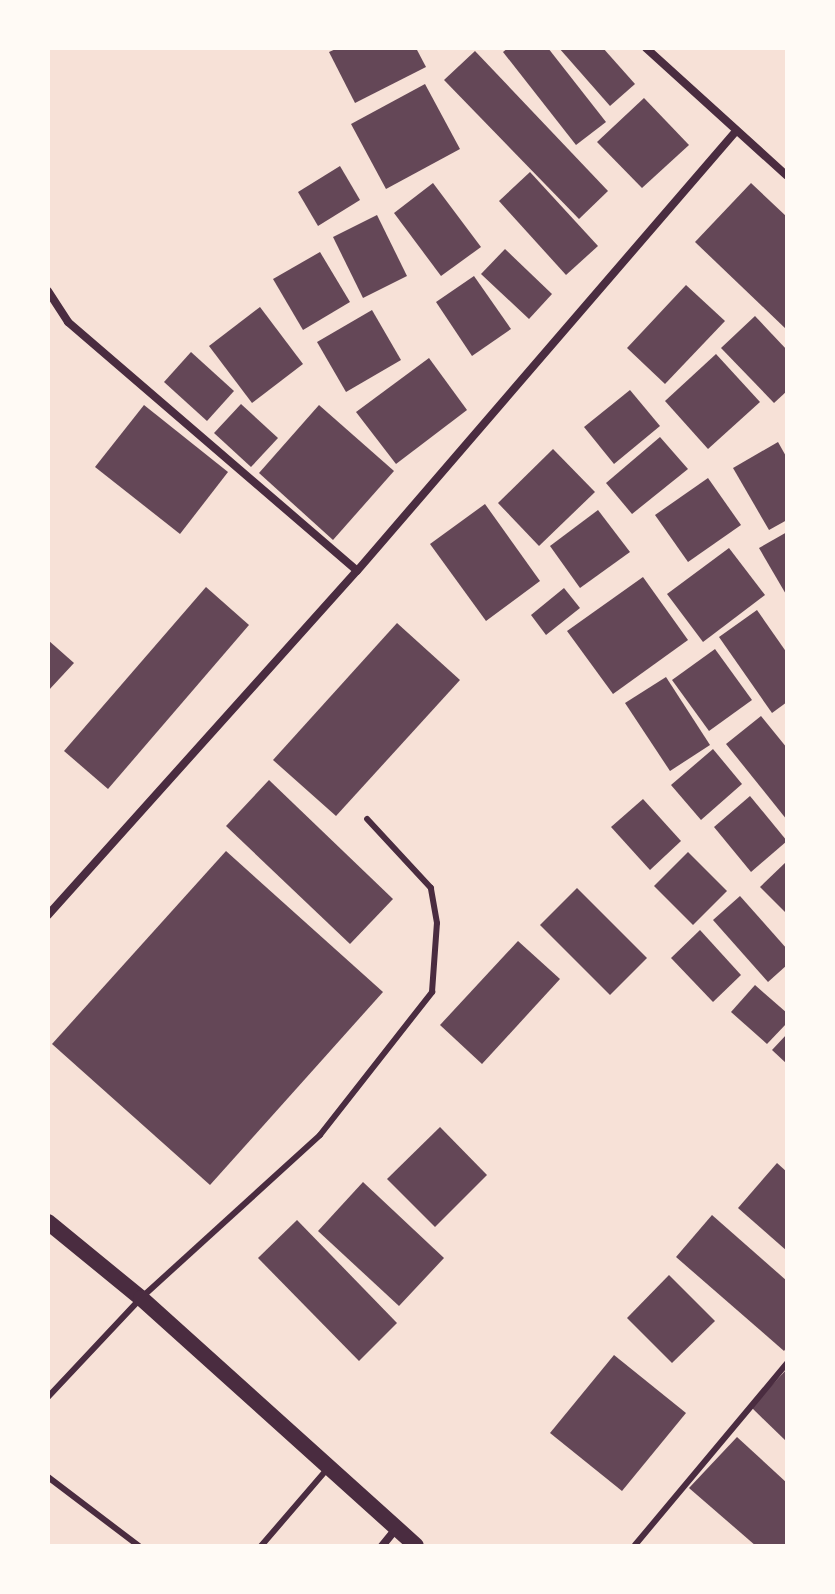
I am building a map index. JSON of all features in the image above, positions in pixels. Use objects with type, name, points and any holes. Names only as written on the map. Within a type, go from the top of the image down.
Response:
[{"type":"main road","points":[[48,1222],[141,1298],[416,1546]]},
{"type":"street","points":[[646,48],[787,176]]},
{"type":"street","points":[[48,915],[357,571],[736,131]]},
{"type":"street","points":[[48,291],[68,322],[357,571]]},
{"type":"street","points":[[382,1546],[396,1529]]},
{"type":"lane","points":[[48,1397],[141,1298],[320,1135],[432,992],[437,923],[431,888],[367,819]]},
{"type":"lane","points":[[635,1546],[787,1363]]},
{"type":"lane","points":[[261,1546],[328,1468]]},
{"type":"lane","points":[[48,1477],[139,1546]]},
{"type":"building","points":[[338,48],[416,48],[426,67],[355,103],[329,52]]},
{"type":"building","points":[[508,48],[548,48],[606,122],[576,145],[503,52]]},
{"type":"building","points":[[559,48],[603,48],[635,84],[610,106]]},
{"type":"building","points":[[475,51],[608,191],[579,219],[444,80]]},
{"type":"building","points":[[425,84],[460,149],[386,189],[351,124]]},
{"type":"building","points":[[644,98],[689,145],[642,188],[597,142]]},
{"type":"building","points":[[340,166],[360,200],[318,226],[298,192]]},
{"type":"building","points":[[530,172],[598,246],[566,275],[499,201]]},
{"type":"building","points":[[433,183],[481,247],[441,276],[394,213]]},
{"type":"building","points":[[751,183],[787,217],[787,330],[695,242]]},
{"type":"building","points":[[377,215],[407,276],[363,298],[333,237]]},
{"type":"building","points":[[505,249],[552,294],[529,319],[481,274]]},
{"type":"building","points":[[320,252],[350,302],[303,330],[273,279]]},
{"type":"building","points":[[474,276],[511,329],[472,356],[436,302]]},
{"type":"building","points":[[686,285],[725,321],[665,384],[627,348]]},
{"type":"building","points":[[260,307],[303,364],[252,403],[209,346]]},
{"type":"building","points":[[372,310],[401,360],[346,392],[317,342]]},
{"type":"building","points":[[755,316],[787,350],[787,391],[774,403],[721,348]]},
{"type":"building","points":[[191,352],[234,391],[207,421],[164,382]]},
{"type":"building","points":[[716,354],[760,402],[708,449],[665,401]]},
{"type":"building","points":[[429,358],[467,410],[396,464],[356,412]]},
{"type":"building","points":[[630,390],[660,426],[614,464],[584,427]]},
{"type":"building","points":[[241,404],[278,438],[251,467],[214,433]]},
{"type":"building","points":[[144,405],[228,472],[180,534],[95,467]]},
{"type":"building","points":[[319,405],[394,471],[333,540],[259,473]]},
{"type":"building","points":[[660,437],[688,469],[632,514],[606,483]]},
{"type":"building","points":[[778,442],[787,458],[787,520],[769,530],[733,468]]},
{"type":"building","points":[[553,449],[595,492],[539,546],[498,503]]},
{"type":"building","points":[[708,478],[741,525],[688,562],[655,515]]},
{"type":"building","points":[[485,504],[540,581],[486,621],[430,544]]},
{"type":"building","points":[[598,510],[630,552],[580,588],[550,546]]},
{"type":"building","points":[[787,532],[787,596],[759,548]]},
{"type":"building","points":[[729,548],[765,595],[703,642],[667,594]]},
{"type":"building","points":[[643,577],[688,640],[613,694],[567,631]]},
{"type":"building","points":[[206,587],[249,625],[108,789],[64,751]]},
{"type":"building","points":[[564,588],[580,608],[546,635],[531,615]]},
{"type":"building","points":[[757,610],[787,653],[787,702],[772,713],[719,637]]},
{"type":"building","points":[[397,623],[460,680],[336,816],[273,760]]},
{"type":"building","points":[[48,640],[74,663],[48,691]]},
{"type":"building","points":[[715,649],[752,700],[709,731],[672,680]]},
{"type":"building","points":[[666,677],[710,745],[670,771],[625,703]]},
{"type":"building","points":[[761,716],[787,748],[787,820],[726,744]]},
{"type":"building","points":[[713,749],[742,784],[701,820],[671,785]]},
{"type":"building","points":[[269,780],[393,899],[350,944],[226,826]]},
{"type":"building","points":[[750,796],[787,841],[751,872],[714,827]]},
{"type":"building","points":[[643,799],[681,841],[650,870],[611,827]]},
{"type":"building","points":[[226,851],[383,992],[210,1185],[52,1044]]},
{"type":"building","points":[[688,852],[727,891],[693,925],[654,886]]},
{"type":"building","points":[[787,861],[787,914],[760,887]]},
{"type":"building","points":[[577,888],[647,958],[610,995],[540,925]]},
{"type":"building","points":[[740,896],[787,949],[787,965],[768,982],[713,920]]},
{"type":"building","points":[[700,930],[741,975],[713,1002],[671,958]]},
{"type":"building","points":[[518,941],[560,979],[482,1064],[440,1025]]},
{"type":"building","points":[[755,985],[787,1013],[787,1023],[767,1044],[731,1012]]},
{"type":"building","points":[[787,1034],[787,1064],[772,1050]]},
{"type":"building","points":[[440,1127],[487,1175],[435,1227],[387,1179]]},
{"type":"building","points":[[777,1163],[787,1172],[787,1251],[738,1208]]},
{"type":"building","points":[[363,1182],[444,1258],[399,1306],[318,1231]]},
{"type":"building","points":[[712,1215],[787,1281],[787,1347],[784,1351],[676,1257]]},
{"type":"building","points":[[297,1220],[397,1323],[359,1361],[258,1258]]},
{"type":"building","points":[[669,1275],[715,1321],[672,1363],[627,1318]]},
{"type":"building","points":[[614,1355],[686,1413],[622,1491],[550,1433]]},
{"type":"building","points":[[787,1369],[787,1442],[751,1407]]},
{"type":"building","points":[[737,1437],[787,1483],[787,1546],[756,1546],[689,1488]]}]
